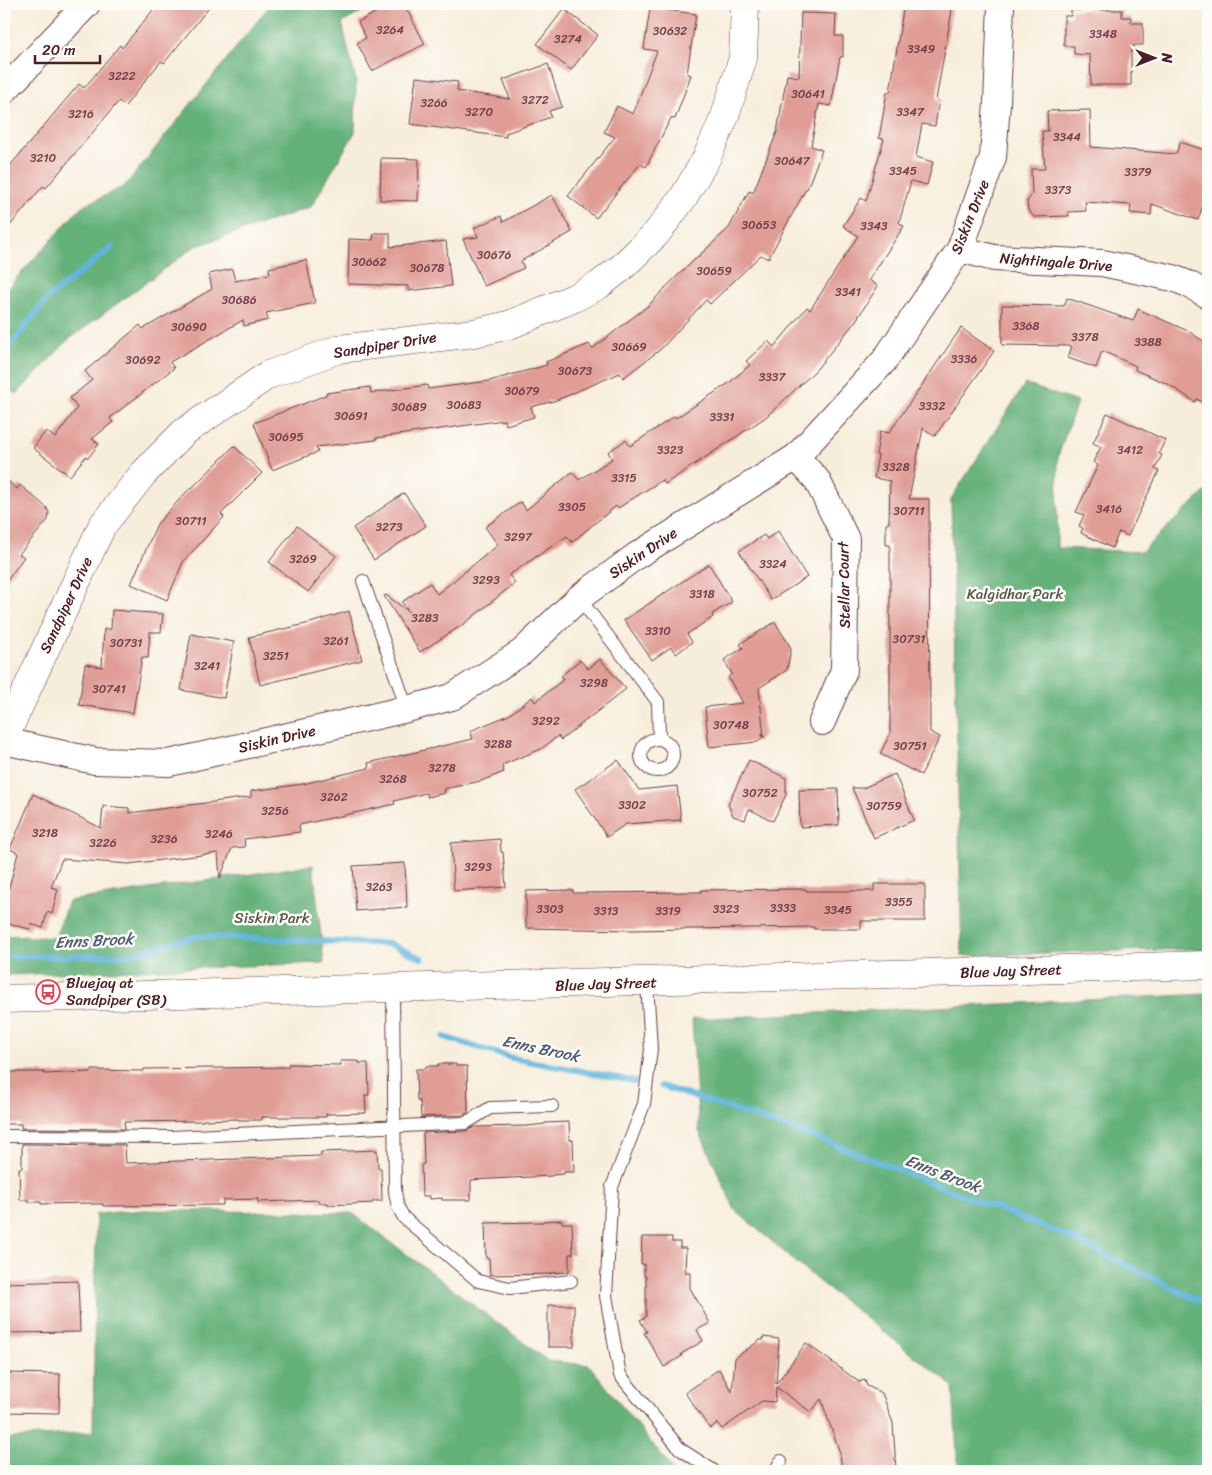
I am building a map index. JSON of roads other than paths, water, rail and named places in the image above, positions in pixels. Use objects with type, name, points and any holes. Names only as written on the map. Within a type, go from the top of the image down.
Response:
[{"type":"street","name":"Sandpiper Drive","points":[[4,740],[102,526],[143,474],[184,432],[268,375],[339,350],[474,333],[509,326],[599,286],[621,268],[656,234],[684,198],[706,159],[725,116],[742,58],[745,4]]},
{"type":"street","name":"Siskin Drive","points":[[4,740],[94,761],[169,763],[452,697],[522,652],[579,598],[636,556],[796,457],[884,361],[960,249],[993,157],[998,103],[1001,4]]},
{"type":"street","points":[[4,91],[78,7]]},
{"type":"street","name":"Nightingale Drive","points":[[960,249],[994,258],[1102,263],[1172,278],[1208,295]]},
{"type":"street","name":"Stellar Court","points":[[796,457],[817,480],[846,539],[844,670],[822,722]]},
{"type":"street","name":"Blue Jay Street","points":[[4,999],[394,990],[1208,965]]},
{"type":"lane","points":[[363,582],[407,709]]},
{"type":"lane","points":[[579,598],[658,702],[659,737]]},
{"type":"lane","points":[[647,982],[650,1049],[644,1104],[612,1187],[606,1296],[620,1375],[680,1449],[714,1471]]},
{"type":"lane","points":[[394,990],[394,1192],[398,1207],[404,1218],[478,1281],[510,1288],[571,1281]]},
{"type":"lane","points":[[4,1136],[172,1137],[466,1123],[490,1108],[552,1106]]},
{"type":"waterway","points":[[4,353],[47,299],[112,247]]},
{"type":"waterway","name":"Enns Brook","points":[[4,957],[129,955],[197,936],[390,944],[421,958]]},
{"type":"waterway","name":"Enns Brook","points":[[444,1037],[512,1058],[634,1081]]},
{"type":"waterway","name":"Enns Brook","points":[[661,1086],[807,1134],[1067,1236],[1195,1299],[1208,1303]]},
{"type":"place","name":"Bluejay at Sandpiper (SB)","points":[[48,992]]},
{"type":"park label","name":"Kalgidhar Park","points":[[1015,594]]},
{"type":"park label","name":"Siskin Park","points":[[272,918]]}]
